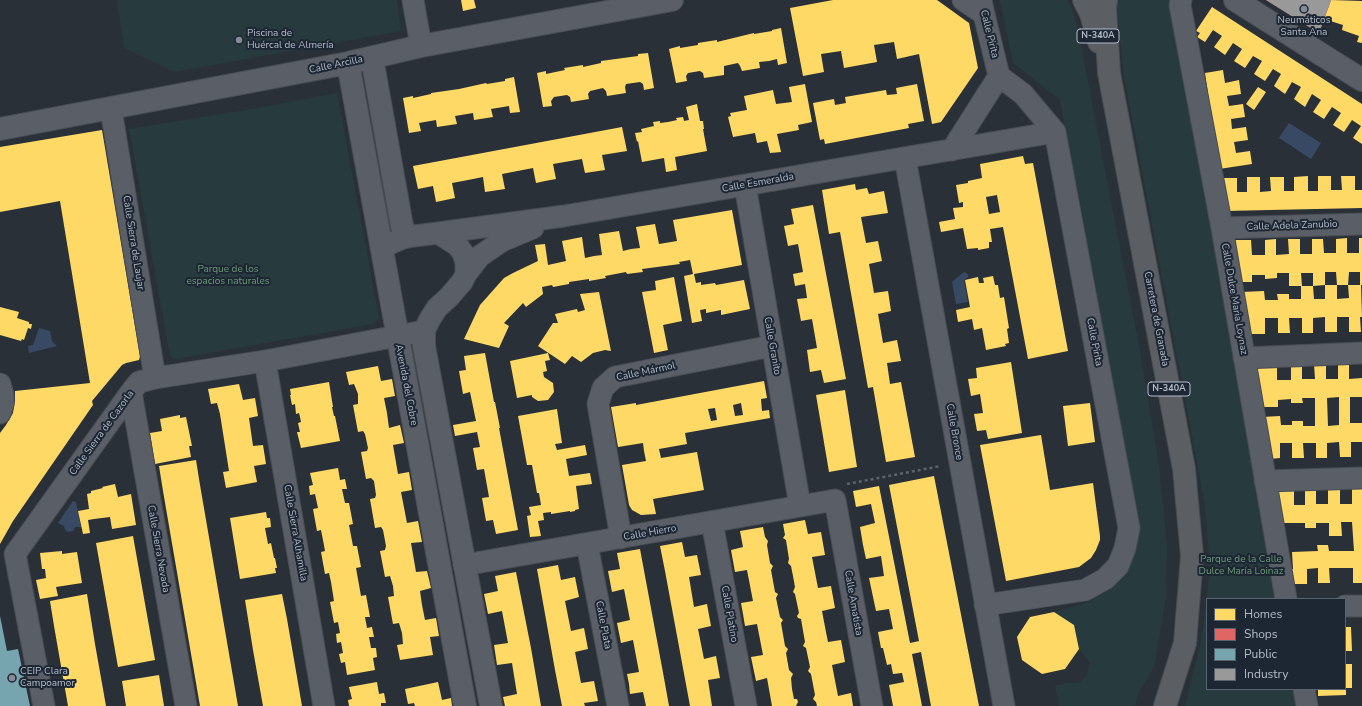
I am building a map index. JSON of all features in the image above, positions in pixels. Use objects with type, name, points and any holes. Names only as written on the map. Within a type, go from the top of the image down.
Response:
[{"type":"highway","name":"N-340A","points":[[1084,0],[1091,14],[1109,73]]},
{"type":"highway","name":"N-340A","points":[[1106,0],[1109,73]]},
{"type":"highway","name":"Carretera de Granada","points":[[1109,73],[1184,469],[1190,532],[1192,556],[1185,643],[1165,706]]},
{"type":"street","points":[[413,0],[421,46]]},
{"type":"street","name":"Calle Arcilla","points":[[0,129],[348,63],[421,46],[672,0]]},
{"type":"street","points":[[963,0],[982,7]]},
{"type":"street","name":"Calle Dulce Maria Loynaz","points":[[1181,0],[1180,5],[1222,228],[1286,598]]},
{"type":"street","points":[[1235,0],[1362,80]]},
{"type":"street","name":"Calle Pirita","points":[[982,7],[999,76],[1023,94],[1056,140],[1129,528],[1125,548],[1118,566],[1106,579],[1085,590],[986,605]]},
{"type":"street","points":[[372,58],[406,237]]},
{"type":"street","name":"Avenida del Cobre","points":[[348,63],[464,706]]},
{"type":"street","points":[[952,150],[999,76]]},
{"type":"street","name":"Calle Sierra de Laujar","points":[[111,109],[155,378]]},
{"type":"street","name":"Calle Esmeralda","points":[[382,247],[406,237],[564,216],[952,150],[1056,140]]},
{"type":"street","name":"Calle Bronce","points":[[905,158],[1004,706]]},
{"type":"street","name":"Calle Granito","points":[[745,185],[800,506]]},
{"type":"street","name":"Calle Esmeralda","points":[[424,331],[437,308],[462,282],[466,274],[480,256],[502,241],[564,216]]},
{"type":"street","name":"Calle Adela Zanubio","points":[[1222,228],[1362,224]]},
{"type":"street","points":[[438,233],[457,245],[463,253],[466,263],[466,274]]},
{"type":"street","points":[[424,331],[424,346],[491,706]]},
{"type":"street","name":"Calle Sierra de Cazorla","points":[[44,706],[15,554],[139,382],[424,331]]},
{"type":"street","name":"Calle Mármol","points":[[621,538],[598,404],[603,388],[615,377],[772,346]]},
{"type":"street","points":[[1244,358],[1362,353]]},
{"type":"street","name":"Calle Sierra Alhamilla","points":[[265,360],[324,706]]},
{"type":"street","points":[[0,384],[2,404],[0,413]]},
{"type":"street","name":"Calle Sierra Nevada","points":[[131,392],[186,706]]},
{"type":"street","points":[[1265,481],[1362,478]]},
{"type":"street","name":"Calle Hierro","points":[[464,565],[835,500]]},
{"type":"street","name":"Calle Amatista","points":[[835,500],[872,706]]},
{"type":"street","name":"Calle Platino","points":[[712,522],[746,706]]},
{"type":"street","name":"Calle Plata","points":[[587,544],[618,706]]},
{"type":"street","points":[[1346,606],[1362,606]]},
{"type":"street","points":[[1304,690],[1308,706]]},
{"type":"path","points":[[835,500],[842,485],[960,463]]},
{"type":"green space","name":"Piscina de Huércal de Almería","points":[[117,0],[397,0],[401,31],[174,72],[124,48]]},
{"type":"green space","points":[[1000,0],[1067,0],[1070,4],[1077,25],[1140,351],[1159,465],[1167,545],[1166,598],[1154,667],[1138,694],[1135,706],[1059,706],[1055,685],[1080,682],[1087,675],[1090,663],[1079,649],[1074,625],[1054,612],[1088,602],[1112,588],[1128,570],[1137,518],[1081,207],[1060,100],[1013,63]]},
{"type":"green space","name":"Parque de la Calle Dulce María Loinaz","points":[[1116,0],[1171,0],[1280,598],[1207,598],[1210,570],[1205,505],[1124,75]]},
{"type":"green space","name":"Parque de los espacios naturales","points":[[337,93],[379,317],[374,324],[174,359],[170,355],[129,129],[252,109]]},
{"type":"green space","name":"Parque de la Calle Dulce María Loinaz","points":[[1206,604],[1206,690],[1296,690],[1299,706],[1185,706],[1202,637]]},
{"type":"water","points":[[1289,123],[1321,143],[1311,159],[1279,138]]},
{"type":"water","points":[[964,272],[968,274],[968,277],[964,280],[968,302],[956,304],[952,282]]},
{"type":"water","points":[[39,328],[50,331],[52,341],[57,346],[29,353],[28,346],[33,345]]},
{"type":"water","points":[[73,501],[76,502],[81,527],[75,527],[73,531],[68,532],[65,530],[64,526],[58,523]]},
{"type":"building: Homes","points":[[461,0],[474,0],[476,8],[463,11]]},
{"type":"building: Homes","points":[[833,0],[937,0],[969,23],[978,68],[941,122],[932,124],[919,54],[897,59],[894,42],[874,45],[877,62],[844,68],[841,51],[821,54],[824,72],[803,76],[790,8]]},
{"type":"building: Homes","points":[[1331,0],[1362,1],[1362,43],[1357,42],[1359,36],[1342,30],[1343,25],[1324,19]]},
{"type":"building: Homes","points":[[1212,7],[1362,104],[1362,144],[1353,138],[1361,126],[1352,120],[1344,132],[1333,125],[1341,113],[1332,107],[1324,119],[1313,112],[1321,100],[1312,94],[1305,107],[1294,99],[1301,87],[1292,82],[1285,94],[1274,86],[1281,74],[1273,69],[1265,81],[1254,74],[1262,61],[1253,56],[1245,68],[1234,61],[1242,49],[1233,43],[1225,55],[1214,47],[1222,36],[1213,30],[1205,42],[1197,37],[1200,33],[1196,31]]},
{"type":"building: Homes","points":[[781,28],[787,63],[778,65],[777,59],[759,62],[760,68],[742,71],[738,63],[724,66],[724,75],[704,78],[703,73],[700,71],[688,73],[686,76],[687,81],[676,83],[669,49],[680,46],[680,48],[698,45],[698,43],[717,40],[717,42]]},
{"type":"building: Homes","points":[[648,53],[654,88],[644,90],[643,84],[640,82],[626,84],[626,93],[607,96],[606,91],[603,88],[590,91],[588,94],[589,99],[571,102],[570,97],[567,95],[554,97],[551,101],[552,106],[543,107],[537,73],[546,71],[546,74],[565,70],[564,68],[583,65],[583,67],[601,63],[601,61],[638,56],[638,54]]},
{"type":"building: Homes","points":[[1223,70],[1225,83],[1239,80],[1241,94],[1227,96],[1229,106],[1243,104],[1245,117],[1231,119],[1232,129],[1246,127],[1248,140],[1234,142],[1236,153],[1250,151],[1252,164],[1219,169],[1205,73]]},
{"type":"building: Homes","points":[[514,77],[520,112],[510,113],[509,106],[491,109],[493,117],[474,120],[473,113],[455,116],[457,124],[437,127],[436,120],[419,123],[421,131],[409,133],[403,98],[413,96],[413,98],[431,93],[505,81],[505,79]]},
{"type":"building: Homes","points":[[805,84],[812,122],[798,125],[799,130],[777,134],[781,152],[770,153],[767,141],[757,143],[755,133],[733,137],[728,117],[731,116],[730,113],[747,110],[744,96],[773,90],[776,104],[792,102],[789,87]]},
{"type":"building: Homes","points":[[917,84],[924,121],[908,124],[909,128],[825,144],[824,139],[820,140],[813,103],[834,99],[835,105],[846,103],[845,97],[886,90],[887,95],[897,94],[896,88]]},
{"type":"building: Homes","points":[[1258,87],[1266,92],[1254,110],[1246,104]]},
{"type":"building: Homes","points":[[697,104],[700,121],[703,121],[707,151],[675,157],[677,170],[666,172],[664,158],[642,162],[635,133],[642,132],[641,129],[654,126],[653,122],[668,122],[677,120],[676,118],[683,117],[684,121],[689,120],[686,107]]},
{"type":"building: Homes","points":[[622,127],[627,151],[602,155],[605,170],[585,173],[582,159],[553,164],[556,179],[536,183],[533,168],[502,174],[505,189],[485,192],[483,177],[452,183],[455,198],[436,202],[433,186],[418,189],[413,166]]},
{"type":"building: Homes","points":[[102,130],[140,356],[139,360],[122,365],[92,401],[93,405],[13,521],[0,544],[0,433],[13,413],[15,391],[90,383],[60,201],[0,212],[0,147]]},
{"type":"building: Homes","points":[[1023,156],[1025,164],[1033,163],[1068,351],[1028,359],[1003,227],[990,229],[992,242],[989,242],[989,248],[978,250],[978,248],[967,249],[963,228],[941,232],[939,222],[955,219],[953,208],[963,207],[963,202],[959,203],[956,185],[982,178],[980,164]],"holes":[[[997,195],[1000,212],[989,214],[986,197]]]},
{"type":"building: Homes","points":[[1308,176],[1308,191],[1318,191],[1318,176],[1331,176],[1331,190],[1342,190],[1341,176],[1355,176],[1355,190],[1362,190],[1362,208],[1224,211],[1219,178],[1237,178],[1237,192],[1247,192],[1247,177],[1260,177],[1260,192],[1271,191],[1270,177],[1284,177],[1284,191],[1294,191],[1294,177]]},
{"type":"building: Homes","points":[[855,184],[856,190],[867,188],[869,194],[884,191],[888,213],[861,217],[866,243],[878,241],[882,261],[869,264],[874,293],[888,291],[891,311],[878,314],[883,343],[897,340],[901,361],[887,363],[890,384],[901,382],[915,457],[886,462],[873,387],[868,388],[840,232],[829,234],[822,190]]},
{"type":"building: Homes","points":[[813,205],[846,379],[824,383],[821,370],[810,372],[807,350],[817,348],[812,319],[801,321],[797,299],[807,298],[805,284],[795,286],[793,274],[803,272],[798,244],[788,246],[784,226],[794,224],[791,209]]},
{"type":"building: Homes","points":[[732,210],[742,265],[694,274],[696,283],[701,282],[701,285],[715,283],[716,285],[744,280],[750,309],[721,315],[721,310],[706,313],[706,309],[700,310],[702,321],[692,323],[684,276],[693,274],[690,260],[679,262],[680,264],[642,269],[643,272],[627,274],[626,272],[605,276],[606,278],[569,282],[569,284],[553,287],[552,285],[542,287],[543,294],[526,307],[523,303],[504,323],[509,326],[499,348],[464,339],[480,305],[504,278],[538,261],[535,245],[545,244],[548,265],[566,261],[562,241],[582,237],[585,258],[602,255],[599,234],[619,231],[623,251],[640,248],[636,227],[655,224],[659,244],[677,241],[673,220]]},
{"type":"building: Homes","points":[[1347,238],[1347,253],[1359,253],[1359,238],[1362,238],[1361,332],[1349,332],[1349,317],[1337,317],[1337,332],[1325,332],[1325,317],[1313,318],[1313,333],[1302,333],[1302,318],[1289,318],[1290,333],[1278,333],[1278,318],[1265,318],[1265,334],[1248,334],[1241,292],[1264,291],[1265,300],[1278,300],[1277,294],[1289,294],[1289,299],[1301,299],[1301,286],[1289,286],[1289,273],[1277,273],[1277,278],[1265,279],[1265,275],[1252,275],[1252,282],[1240,282],[1233,240],[1251,240],[1252,255],[1265,255],[1265,240],[1276,239],[1276,255],[1289,254],[1288,239],[1300,239],[1300,254],[1312,254],[1312,239],[1323,239],[1324,253],[1336,253],[1336,239]],"holes":[[[1325,272],[1336,272],[1337,285],[1325,285]],[[1349,272],[1360,272],[1360,285],[1348,285]],[[1301,273],[1313,273],[1313,286],[1302,286]],[[1325,285],[1325,299],[1314,299],[1313,286]],[[1337,285],[1348,285],[1349,298],[1337,299]]]},
{"type":"building: Homes","points":[[993,276],[995,285],[998,285],[1000,298],[1004,297],[1009,328],[1007,329],[1009,343],[1005,344],[1006,346],[986,350],[982,328],[974,330],[972,319],[958,322],[956,310],[970,307],[965,280],[978,277],[979,283],[984,283],[983,278]]},
{"type":"building: Homes","points":[[674,277],[682,321],[663,325],[668,350],[654,353],[642,292],[656,290],[655,281]]},
{"type":"building: Homes","points":[[599,292],[611,351],[605,350],[593,353],[581,362],[572,356],[565,364],[538,346],[553,323],[558,323],[555,314],[577,309],[578,312],[585,310],[580,294]]},
{"type":"building: Homes","points":[[0,307],[19,312],[17,318],[32,324],[31,329],[28,328],[24,340],[22,339],[21,341],[0,335]]},
{"type":"building: Homes","points":[[485,353],[518,530],[496,534],[493,520],[486,521],[482,498],[489,497],[484,469],[477,470],[473,448],[480,447],[477,432],[455,436],[453,425],[476,421],[470,392],[463,394],[459,371],[466,370],[464,356]]},
{"type":"building: Homes","points":[[548,353],[550,360],[545,361],[547,371],[543,372],[544,377],[553,383],[554,392],[548,400],[538,401],[532,397],[532,395],[517,398],[510,361]]},
{"type":"building: Homes","points":[[1011,362],[1022,433],[988,439],[986,430],[977,431],[974,414],[983,413],[980,394],[971,396],[968,379],[977,378],[976,368]]},
{"type":"building: Homes","points":[[1349,363],[1349,379],[1362,378],[1362,397],[1350,397],[1350,423],[1362,423],[1362,442],[1351,442],[1351,457],[1340,457],[1339,442],[1327,443],[1327,458],[1316,458],[1316,443],[1303,443],[1304,458],[1292,458],[1292,443],[1280,443],[1280,458],[1270,459],[1262,417],[1280,416],[1281,425],[1292,425],[1292,421],[1303,421],[1303,426],[1315,426],[1315,398],[1302,398],[1303,403],[1291,403],[1291,399],[1278,400],[1278,407],[1261,407],[1254,365],[1277,365],[1277,380],[1291,380],[1291,364],[1302,364],[1302,379],[1315,379],[1314,364],[1326,364],[1326,379],[1338,379],[1338,364]],"holes":[[[1339,397],[1339,425],[1328,426],[1327,398]]]},
{"type":"building: Homes","points":[[378,366],[381,381],[392,379],[395,396],[384,398],[389,428],[400,425],[404,443],[393,445],[398,474],[409,472],[412,490],[401,492],[407,523],[418,521],[422,542],[411,543],[416,572],[427,571],[431,588],[420,591],[425,620],[436,618],[439,636],[430,637],[433,655],[400,660],[397,645],[403,644],[402,633],[399,623],[393,624],[388,597],[394,596],[393,586],[390,576],[385,577],[380,551],[385,550],[386,546],[383,530],[381,527],[375,528],[370,499],[375,498],[376,495],[374,481],[371,478],[366,479],[361,452],[367,451],[368,448],[365,434],[363,431],[358,432],[353,405],[358,404],[358,394],[354,384],[349,385],[346,372]]},
{"type":"building: Homes","points":[[764,381],[767,398],[761,399],[762,411],[769,410],[770,418],[685,433],[687,444],[659,449],[661,458],[697,452],[704,490],[653,499],[656,514],[641,515],[632,510],[629,505],[622,465],[646,461],[643,443],[618,447],[611,407],[636,403],[636,405]],"holes":[[[741,403],[743,415],[735,416],[733,405]],[[715,408],[717,420],[711,421],[708,409]]]},
{"type":"building: Homes","points":[[329,382],[332,407],[340,441],[301,448],[297,432],[300,432],[298,423],[301,422],[299,413],[296,414],[295,404],[292,405],[290,389]]},
{"type":"building: Homes","points":[[239,384],[243,400],[255,398],[258,416],[249,418],[253,446],[263,445],[266,464],[254,466],[257,482],[226,488],[223,472],[229,471],[220,414],[217,403],[211,404],[208,389]]},
{"type":"building: Homes","points":[[845,390],[857,467],[829,472],[816,395]]},
{"type":"building: Homes","points":[[1090,403],[1095,442],[1068,446],[1063,406]]},
{"type":"building: Homes","points":[[557,409],[562,443],[555,444],[557,450],[585,445],[587,455],[566,459],[569,476],[590,473],[592,484],[576,486],[579,509],[570,512],[551,514],[551,512],[543,513],[544,520],[538,521],[541,536],[530,537],[527,516],[531,515],[529,507],[541,505],[539,493],[537,493],[532,465],[527,465],[518,416]]},
{"type":"building: Homes","points":[[180,415],[180,418],[186,417],[192,446],[189,446],[191,457],[155,464],[150,433],[162,431],[160,419]]},
{"type":"building: Homes","points":[[1041,435],[1050,490],[1093,483],[1100,540],[1091,558],[1079,567],[1006,581],[980,445]]},
{"type":"building: Homes","points":[[196,460],[238,706],[200,706],[163,491],[159,466]]},
{"type":"building: Homes","points":[[338,468],[340,480],[345,479],[347,489],[342,489],[345,503],[349,503],[353,524],[349,525],[353,546],[357,546],[361,567],[356,568],[361,596],[366,595],[370,617],[365,617],[367,628],[372,627],[374,637],[369,637],[371,648],[376,648],[377,657],[373,658],[375,670],[347,675],[345,662],[341,663],[339,654],[343,653],[341,642],[337,643],[336,634],[340,633],[338,622],[334,623],[330,602],[334,601],[329,573],[325,574],[321,552],[325,551],[321,530],[317,531],[313,509],[318,508],[315,494],[310,495],[309,486],[313,485],[310,473]]},
{"type":"building: Homes","points":[[934,476],[979,706],[931,706],[921,652],[912,654],[922,706],[893,706],[889,685],[904,682],[902,673],[893,674],[891,664],[887,665],[883,648],[881,648],[878,632],[893,629],[889,609],[876,611],[869,578],[884,576],[881,556],[866,559],[860,527],[875,523],[871,504],[856,507],[853,491],[879,486],[910,643],[919,641],[889,485]]},
{"type":"building: Homes","points":[[115,484],[118,497],[131,494],[136,525],[112,529],[110,517],[88,520],[90,533],[83,534],[78,511],[89,509],[87,494],[91,493],[91,491],[103,488],[102,487]]},
{"type":"building: Homes","points":[[1362,488],[1362,583],[1353,583],[1353,568],[1329,568],[1330,583],[1318,583],[1318,568],[1307,569],[1307,584],[1291,584],[1288,569],[1293,569],[1292,552],[1318,551],[1317,545],[1328,545],[1329,551],[1354,551],[1352,522],[1341,522],[1342,536],[1329,536],[1329,523],[1316,523],[1316,528],[1305,528],[1305,523],[1280,523],[1275,490],[1294,490],[1294,505],[1305,505],[1305,489],[1316,489],[1316,504],[1328,504],[1328,489],[1340,489],[1340,504],[1352,504],[1352,489]]},
{"type":"building: Homes","points":[[266,512],[267,518],[270,518],[271,527],[265,528],[268,544],[271,543],[275,558],[277,568],[275,568],[276,573],[240,579],[230,518]]},
{"type":"building: Homes","points":[[805,520],[808,534],[821,532],[825,555],[812,557],[818,588],[831,586],[835,608],[822,611],[828,642],[841,640],[845,662],[832,665],[838,696],[851,693],[853,706],[817,706],[813,699],[815,695],[811,674],[808,671],[810,667],[806,648],[803,646],[805,642],[801,619],[797,616],[799,613],[795,594],[793,592],[795,587],[791,566],[788,563],[789,559],[786,540],[783,538],[785,535],[783,524]]},
{"type":"building: Homes","points":[[763,527],[765,537],[768,541],[767,545],[770,563],[773,566],[771,570],[775,592],[778,594],[776,598],[780,617],[783,620],[781,623],[785,646],[788,649],[786,653],[789,670],[793,674],[791,678],[792,689],[794,699],[797,699],[798,702],[796,706],[772,706],[767,678],[756,681],[751,657],[763,655],[757,624],[745,626],[741,603],[753,601],[747,570],[735,572],[731,550],[743,547],[740,531]]},
{"type":"building: Homes","points":[[133,536],[155,660],[118,667],[96,543]]},
{"type":"building: Homes","points":[[682,542],[685,557],[697,555],[701,575],[689,577],[694,607],[707,604],[711,626],[698,629],[704,659],[716,656],[720,678],[708,680],[712,706],[690,706],[660,546]]},
{"type":"building: Homes","points":[[640,549],[669,706],[646,706],[643,692],[630,694],[627,674],[639,672],[633,640],[621,643],[617,623],[630,620],[624,589],[612,592],[608,571],[620,569],[617,553]]},
{"type":"building: Homes","points":[[62,551],[62,554],[77,552],[82,583],[56,587],[58,596],[40,599],[36,580],[46,578],[45,569],[42,569],[40,553]]},
{"type":"building: Homes","points":[[558,565],[561,580],[575,577],[579,597],[565,601],[571,631],[584,628],[588,649],[575,652],[581,683],[594,681],[598,701],[584,703],[585,706],[562,706],[555,670],[537,569]]},
{"type":"building: Homes","points":[[516,572],[541,706],[505,706],[503,697],[517,694],[512,663],[497,665],[494,645],[508,643],[502,611],[488,614],[484,594],[498,591],[495,576]]},
{"type":"building: Homes","points":[[87,594],[106,706],[68,706],[50,601]]},
{"type":"building: Homes","points":[[282,594],[302,706],[263,706],[253,650],[245,600]]},
{"type":"building: Homes","points":[[1054,612],[1074,625],[1079,649],[1065,669],[1042,674],[1022,660],[1017,637],[1030,617]]},
{"type":"building: Homes","points":[[1346,627],[1351,627],[1352,651],[1346,651]]},
{"type":"building: Homes","points":[[1346,664],[1352,664],[1352,688],[1346,688]]},
{"type":"building: Homes","points":[[159,675],[164,706],[126,706],[122,681]]},
{"type":"building: Homes","points":[[377,682],[379,694],[384,693],[386,703],[381,703],[381,706],[349,706],[348,700],[352,699],[349,687]]},
{"type":"building: Homes","points":[[438,682],[442,700],[451,698],[452,706],[415,706],[414,703],[408,704],[405,689]]},
{"type":"building: Homes","points":[[1318,690],[1346,690],[1346,695],[1318,696]]},
{"type":"building: Shops","name":"Neumáticos Santa Ana","points":[[1266,0],[1331,0],[1319,33]]},
{"type":"building: Public","name":"CEIP Clara Campoamor","points":[[0,616],[7,651],[18,649],[30,706],[0,706]]},
{"type":"building: Industry","name":"Neumáticos Santa Ana","points":[[1266,0],[1331,0],[1319,33]]},
{"type":"place","name":"Neumáticos Santa Ana","points":[[1304,9]]},
{"type":"place","name":"Piscina de Huércal de Almería","points":[[239,40]]},
{"type":"place","name":"CEIP Clara Campoamor","points":[[12,678]]}]
